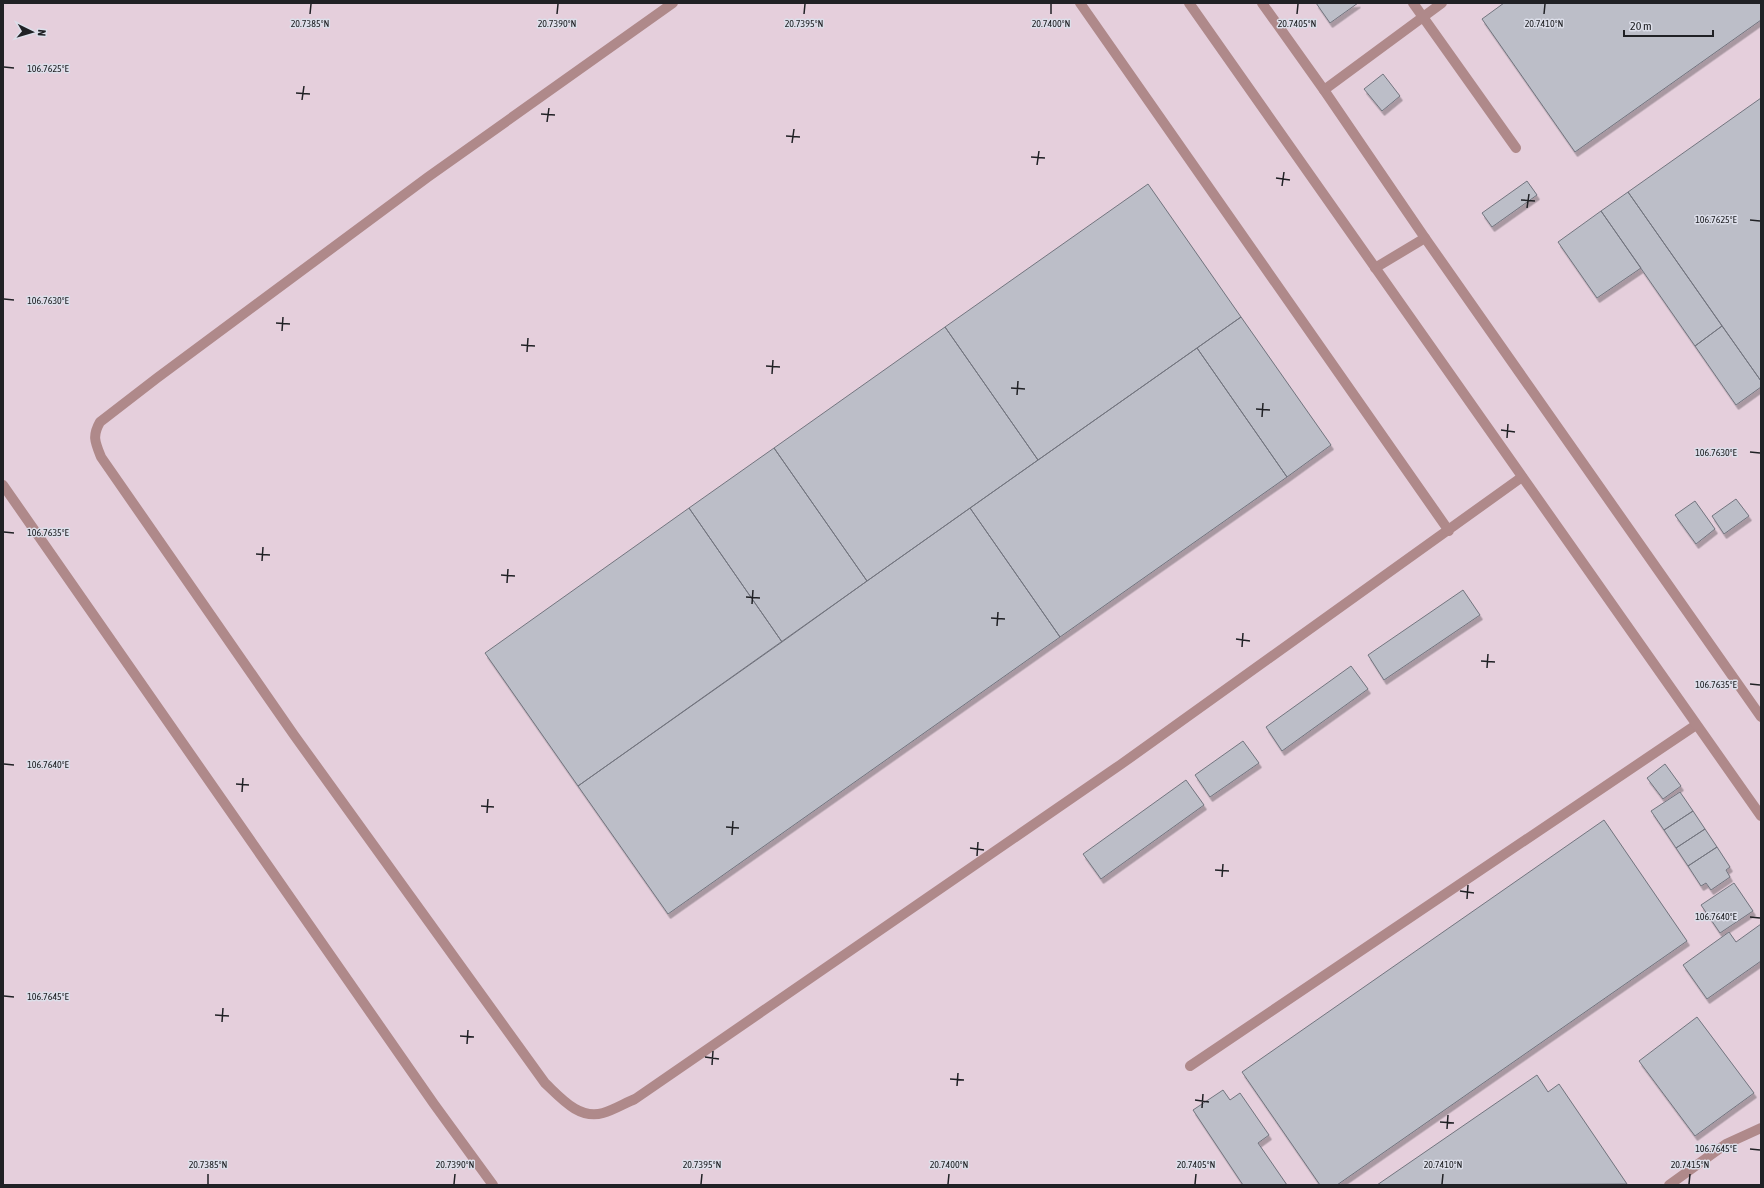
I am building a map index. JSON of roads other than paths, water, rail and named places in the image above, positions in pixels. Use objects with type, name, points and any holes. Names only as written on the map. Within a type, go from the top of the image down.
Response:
[{"type":"street","points":[[673,3],[428,177],[157,378],[100,422],[95,432],[96,444],[101,456],[294,735],[545,1083],[571,1108],[590,1114],[603,1113],[635,1099],[1120,765],[1449,531],[1522,477]]},
{"type":"street","points":[[1080,3],[1449,531]]},
{"type":"street","points":[[1189,3],[1761,816]]},
{"type":"street","points":[[1262,3],[1761,717]]},
{"type":"street","points":[[1413,3],[1516,148]]},
{"type":"street","points":[[1324,90],[1442,3]]},
{"type":"street","points":[[1375,268],[1425,238]]},
{"type":"street","points":[[3,485],[493,1185]]},
{"type":"street","points":[[1190,1066],[1696,725]]},
{"type":"street","points":[[1669,1185],[1726,1144],[1761,1128]]}]
